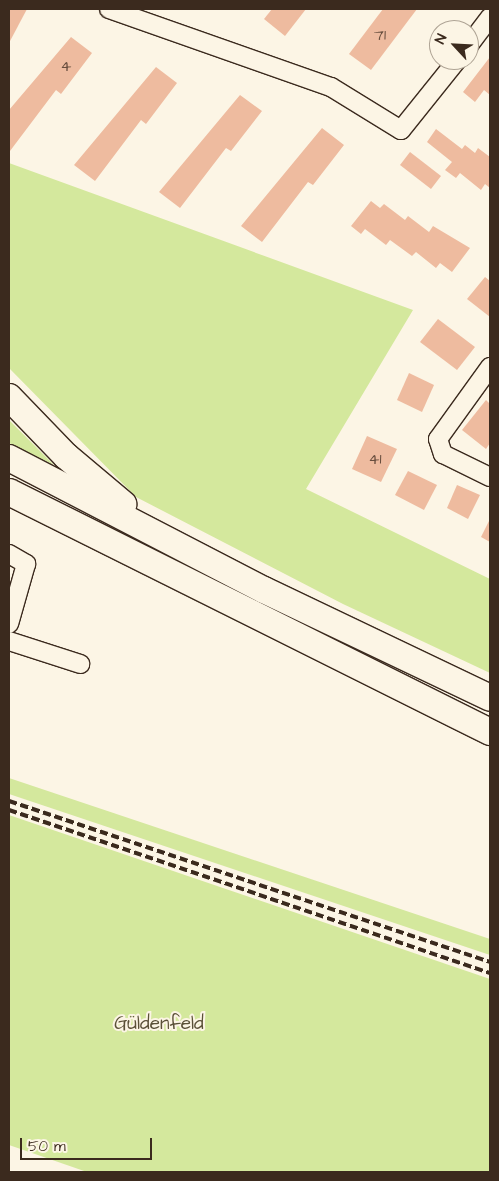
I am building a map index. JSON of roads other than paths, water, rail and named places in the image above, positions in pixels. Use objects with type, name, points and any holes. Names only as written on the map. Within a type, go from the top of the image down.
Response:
[{"type":"highway","points":[[9,397],[104,490],[180,547]]},
{"type":"highway","points":[[9,458],[180,547],[490,698]]},
{"type":"highway","points":[[9,492],[490,732]]},
{"type":"street","points":[[109,9],[331,87],[400,130],[449,70]]},
{"type":"street","points":[[479,32],[490,17]]},
{"type":"street","points":[[490,367],[438,440],[443,454],[490,477]]},
{"type":"street","points":[[9,554],[26,564],[9,624]]},
{"type":"street","points":[[9,641],[80,664]]},
{"type":"railway","points":[[9,801],[490,962]]},
{"type":"railway","points":[[9,810],[490,973]]},
{"type":"park label","name":"Güldenfeld","points":[[159,1024]]}]
